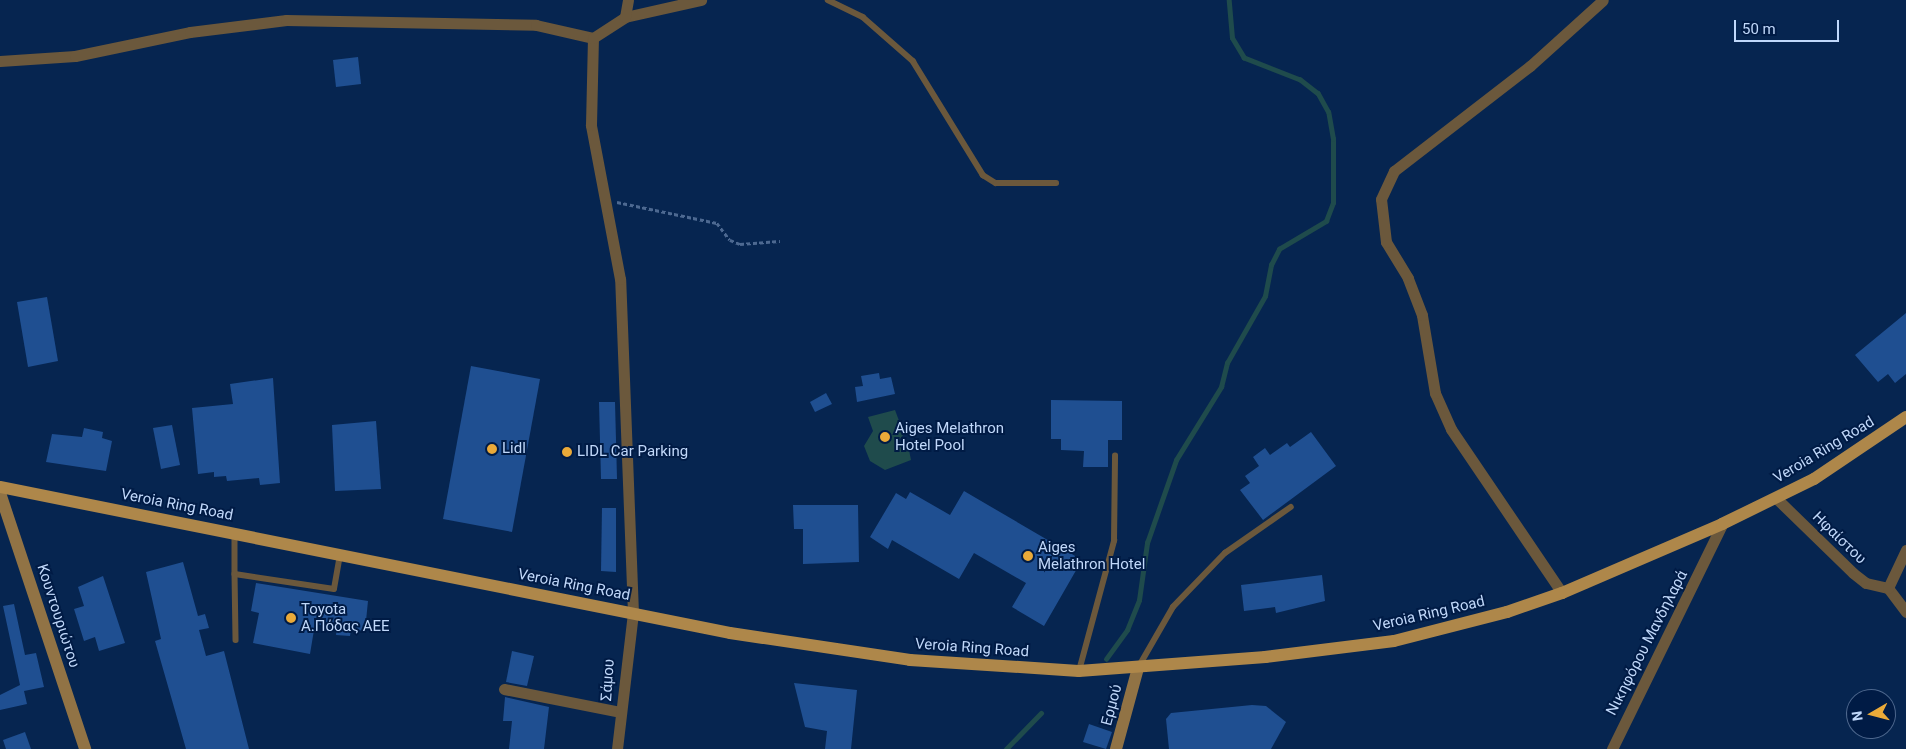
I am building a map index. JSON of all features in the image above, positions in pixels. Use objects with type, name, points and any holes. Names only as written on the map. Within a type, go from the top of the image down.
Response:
[{"type":"main road","name":"Verοia Ring Road","points":[[0,487],[730,633],[910,660],[1079,671],[1138,668],[1394,641],[1562,593],[1722,524],[1814,479],[1906,417]]},
{"type":"street","points":[[625,17],[628,0]]},
{"type":"street","points":[[0,61],[75,56],[190,32],[286,20],[536,25],[593,38],[625,17],[701,0]]},
{"type":"street","points":[[1562,593],[1451,430],[1435,393],[1422,314],[1408,278],[1386,242],[1381,199],[1394,171],[1530,66],[1603,0]]},
{"type":"street","name":"Σάμου","points":[[593,38],[590,126],[620,279],[632,613],[617,749]]},
{"type":"street","name":"Κουντουριώτου","points":[[0,493],[85,749]]},
{"type":"street","name":"Ηφαίστου","points":[[1776,498],[1853,573],[1866,583],[1888,588]]},
{"type":"street","name":"Νικηφόρου Μανδηλαρά","points":[[1612,749],[1722,524]]},
{"type":"street","points":[[1906,550],[1888,588],[1906,612]]},
{"type":"street","name":"Ερμού","points":[[1116,749],[1138,668]]},
{"type":"street","points":[[504,689],[620,712]]},
{"type":"lane","points":[[828,0],[869,22],[913,61],[984,175],[996,183],[1056,183]]},
{"type":"lane","points":[[1079,671],[1114,541],[1115,456]]},
{"type":"lane","points":[[1138,668],[1173,607],[1224,553],[1291,507]]},
{"type":"lane","points":[[236,534],[236,640]]},
{"type":"lane","points":[[236,574],[334,589],[340,554]]},
{"type":"path","points":[[606,200],[717,223],[730,240],[740,244],[780,241]]},
{"type":"shaded area","name":"Aiges Melathron Hotel Pool","points":[[895,410],[904,434],[898,441],[901,448],[909,450],[911,460],[885,470],[870,461],[864,446],[873,431],[868,417]]},
{"type":"building","points":[[358,57],[361,84],[336,87],[333,60]]},
{"type":"building","points":[[47,297],[58,361],[28,367],[17,302]]},
{"type":"building","points":[[1906,313],[1906,374],[1895,383],[1888,374],[1878,382],[1855,355]]},
{"type":"building","name":"Lidl","points":[[471,366],[540,379],[512,532],[443,519]]},
{"type":"building","points":[[879,373],[880,379],[891,377],[895,394],[857,402],[855,387],[863,386],[861,376]]},
{"type":"building","points":[[273,378],[280,483],[260,485],[259,478],[227,481],[226,476],[214,477],[214,472],[198,474],[192,408],[233,404],[230,384]]},
{"type":"building","points":[[826,393],[832,404],[815,412],[810,402]]},
{"type":"building","points":[[1051,400],[1122,401],[1122,440],[1108,440],[1108,467],[1083,467],[1084,451],[1061,450],[1061,439],[1051,439]]},
{"type":"building","points":[[599,402],[615,402],[617,479],[601,479]]},
{"type":"building","points":[[376,421],[381,489],[335,491],[332,425]]},
{"type":"building","points":[[172,425],[180,465],[161,469],[153,428]]},
{"type":"building","points":[[84,428],[103,432],[102,438],[112,441],[106,471],[46,462],[52,434],[82,437]]},
{"type":"building","points":[[1311,432],[1336,466],[1263,520],[1240,490],[1250,483],[1245,476],[1259,466],[1253,457],[1265,448],[1270,455],[1287,443],[1290,447]]},
{"type":"building","name":"Aiges Melathron Hotel","points":[[964,491],[1082,560],[1044,626],[1012,607],[1026,583],[974,553],[959,579],[892,540],[888,549],[870,537],[896,493],[906,499],[910,492],[950,515]]},
{"type":"building","points":[[793,505],[858,505],[859,562],[803,564],[803,529],[794,529]]},
{"type":"building","points":[[602,508],[616,508],[616,572],[601,571]]},
{"type":"building","points":[[183,562],[198,616],[205,614],[209,628],[199,630],[206,656],[224,651],[249,749],[186,749],[155,641],[161,639],[146,572]]},
{"type":"building","points":[[1322,575],[1325,601],[1276,613],[1275,607],[1244,611],[1241,585]]},
{"type":"building","points":[[103,576],[125,643],[99,651],[95,637],[84,641],[74,609],[84,606],[78,587]]},
{"type":"building","name":"Toyota Α.Πόδας ΑΕΕ","points":[[256,583],[368,601],[365,631],[351,629],[350,636],[336,635],[337,628],[315,624],[310,654],[253,643],[259,613],[251,611]]},
{"type":"building","points":[[14,604],[25,655],[36,653],[44,687],[24,691],[27,704],[0,710],[0,695],[20,685],[3,606]]},
{"type":"building","points":[[512,651],[534,656],[527,686],[506,682]]},
{"type":"building","points":[[794,683],[857,690],[851,749],[825,749],[827,731],[805,727]]},
{"type":"building","points":[[505,697],[549,707],[544,749],[509,749],[512,721],[503,721]]},
{"type":"building","points":[[1252,705],[1266,706],[1286,722],[1271,749],[1169,749],[1166,719],[1171,713]]},
{"type":"building","points":[[1089,724],[1112,732],[1106,749],[1083,742]]},
{"type":"building","points":[[25,732],[31,749],[6,749],[3,740]]},
{"type":"waterway","points":[[1106,659],[1127,630],[1139,600],[1147,543],[1176,460],[1221,387],[1227,363],[1265,296],[1271,265],[1279,249],[1326,221],[1333,203],[1333,139],[1328,112],[1318,94],[1300,80],[1244,58],[1232,38],[1229,0]]},
{"type":"waterway","points":[[1006,749],[1041,713]]},
{"type":"place","name":"Aiges Melathron Hotel Pool","points":[[885,437]]},
{"type":"place","name":"Lidl","points":[[492,449]]},
{"type":"place","name":"LIDL Car Parking","points":[[567,452]]},
{"type":"place","name":"Aiges Melathron Hotel","points":[[1028,556]]},
{"type":"place","name":"Toyota Α.Πόδας ΑΕΕ","points":[[291,618]]}]
